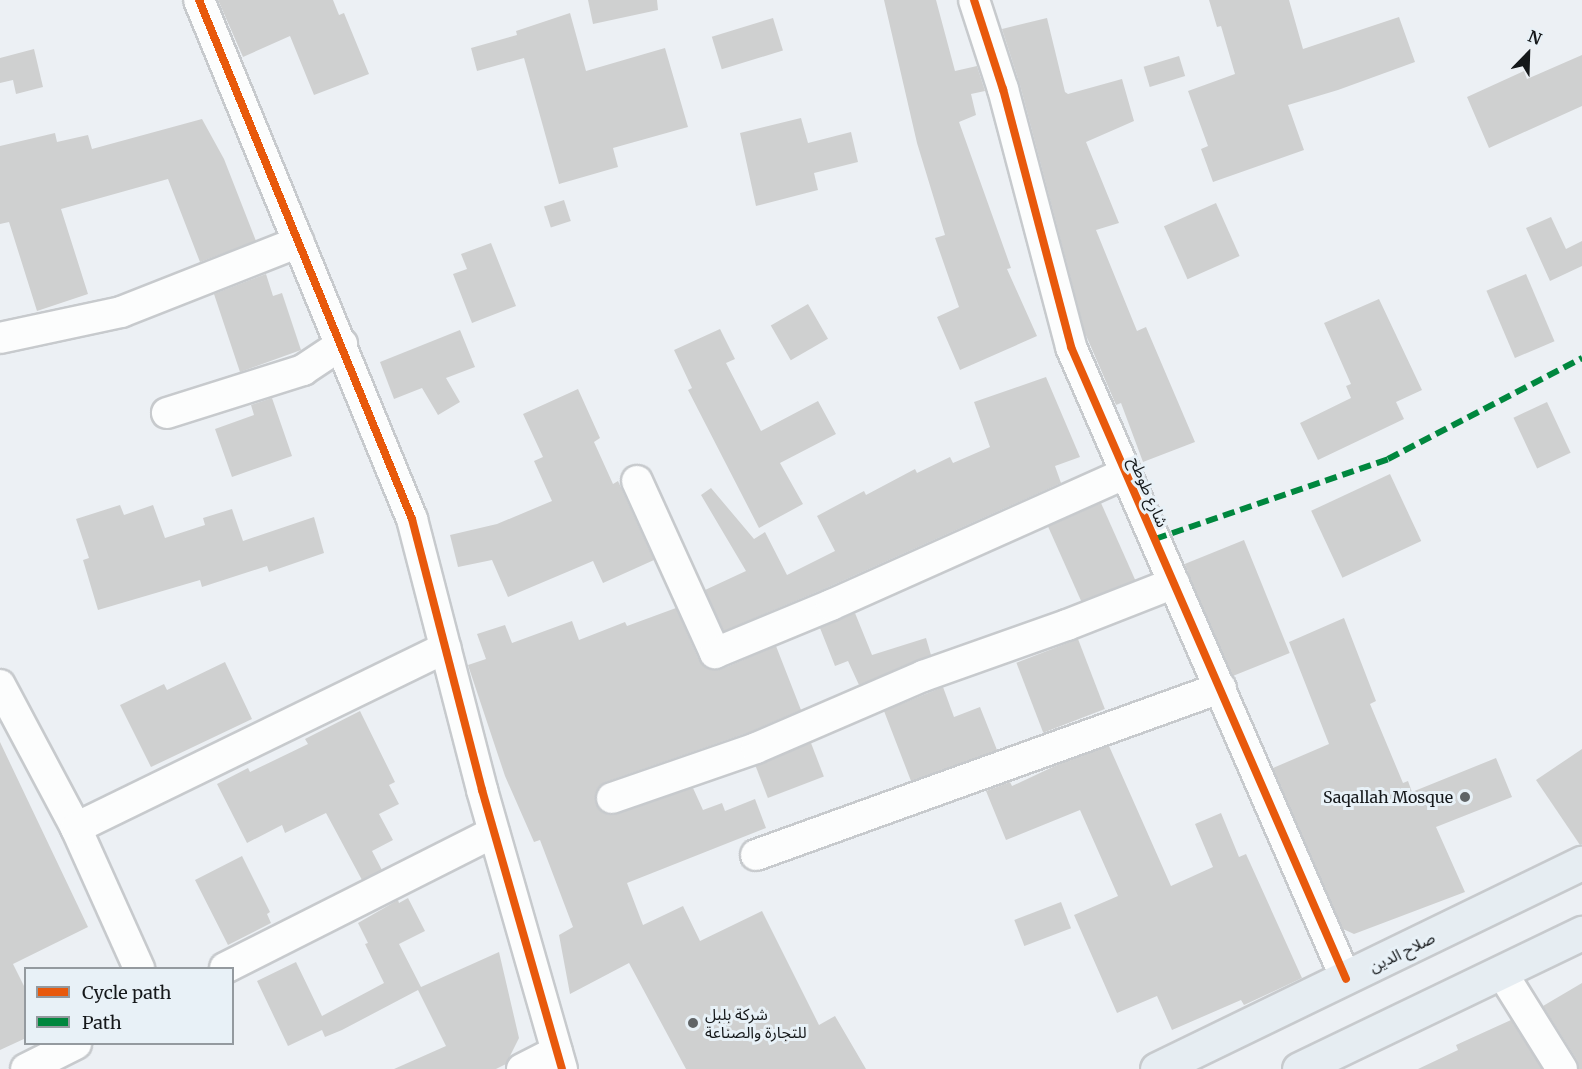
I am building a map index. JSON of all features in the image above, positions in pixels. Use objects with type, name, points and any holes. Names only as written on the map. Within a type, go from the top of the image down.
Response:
[{"type":"highway","name":"صلاح الدين","points":[[1157,1069],[1582,863]]},
{"type":"highway","points":[[1299,1069],[1582,933]]},
{"type":"street","points":[[199,0],[412,519],[494,832],[560,1060],[522,1069]]},
{"type":"street","name":"شارع طوطح","points":[[974,0],[1003,89],[1071,347],[1346,979]]},
{"type":"street","points":[[0,338],[121,312],[299,242]]},
{"type":"street","points":[[167,412],[303,370],[342,344]]},
{"type":"street","points":[[637,481],[715,653],[925,564],[1126,473]]},
{"type":"street","points":[[612,798],[756,748],[923,676],[1066,625],[1174,583]]},
{"type":"street","points":[[76,828],[445,648]]},
{"type":"street","points":[[0,686],[76,828],[138,967]]},
{"type":"street","points":[[756,855],[1221,688]]},
{"type":"street","points":[[229,967],[494,832]]},
{"type":"street","points":[[1502,973],[1562,1069]]},
{"type":"street","points":[[26,1069],[74,1045]]},
{"type":"building","points":[[218,0],[333,0],[339,15],[344,13],[369,74],[314,95],[290,36],[243,57]]},
{"type":"building","points":[[588,0],[657,0],[658,10],[593,24]]},
{"type":"building","points":[[884,0],[936,0],[955,71],[977,66],[985,91],[971,94],[976,115],[959,122],[1011,268],[1007,269],[1037,336],[960,370],[937,317],[959,307],[935,238],[945,235],[917,143]]},
{"type":"building","points":[[1209,0],[1289,0],[1303,49],[1399,17],[1415,62],[1338,90],[1288,105],[1304,150],[1213,182],[1201,149],[1208,146],[1188,91],[1235,74],[1221,26],[1217,27]]},
{"type":"building","points":[[570,13],[586,71],[665,48],[688,127],[613,148],[618,167],[559,184],[524,58],[477,71],[471,48],[517,35],[516,31]]},
{"type":"building","points":[[773,18],[783,51],[722,69],[712,37]]},
{"type":"building","points":[[1047,18],[1065,92],[1068,94],[1122,79],[1134,121],[1086,142],[1119,223],[1096,230],[1137,331],[1146,327],[1195,442],[1143,462],[1121,403],[1116,405],[1085,333],[1020,85],[1002,29]]},
{"type":"building","points":[[34,49],[43,87],[16,94],[13,80],[0,83],[0,58]]},
{"type":"building","points":[[1582,55],[1582,106],[1489,148],[1467,97],[1524,71],[1527,79]]},
{"type":"building","points":[[1179,56],[1185,76],[1150,87],[1144,67]]},
{"type":"building","points":[[801,118],[808,143],[851,132],[858,162],[814,173],[818,190],[756,206],[740,133]]},
{"type":"building","points":[[202,119],[224,159],[256,241],[200,262],[168,179],[61,209],[88,294],[37,311],[9,222],[0,224],[0,146],[55,133],[57,142],[88,135],[92,149]]},
{"type":"building","points":[[564,200],[571,221],[551,227],[544,206]]},
{"type":"building","points":[[1216,203],[1240,256],[1188,279],[1164,226]]},
{"type":"building","points":[[1551,217],[1566,249],[1582,241],[1582,266],[1550,281],[1526,228]]},
{"type":"building","points":[[491,243],[516,306],[472,323],[453,274],[467,269],[461,254]]},
{"type":"building","points":[[266,274],[273,296],[282,293],[301,350],[240,372],[214,294]]},
{"type":"building","points":[[1526,274],[1555,341],[1515,358],[1486,291]]},
{"type":"building","points":[[1379,299],[1422,390],[1396,402],[1404,419],[1318,460],[1300,423],[1351,398],[1346,386],[1351,384],[1324,323]]},
{"type":"building","points":[[808,304],[828,339],[791,360],[771,326]]},
{"type":"building","points":[[720,329],[735,359],[726,363],[761,431],[818,401],[836,434],[780,463],[803,504],[759,528],[688,390],[692,388],[674,350]]},
{"type":"building","points":[[460,330],[475,367],[446,378],[460,402],[438,415],[422,388],[394,399],[380,362]]},
{"type":"building","points":[[1046,377],[1080,457],[1055,466],[1061,483],[724,631],[705,590],[746,571],[701,495],[711,488],[754,539],[765,532],[787,575],[835,551],[817,516],[864,491],[866,495],[915,469],[917,473],[950,457],[953,463],[990,447],[974,402]]},
{"type":"building","points":[[578,389],[600,438],[594,442],[613,484],[618,481],[654,560],[603,583],[593,561],[508,597],[492,560],[458,567],[450,535],[497,524],[552,501],[534,461],[543,457],[523,414]]},
{"type":"building","points":[[272,398],[292,456],[232,477],[215,429],[254,415],[251,405]]},
{"type":"building","points":[[1547,402],[1571,453],[1537,468],[1513,418]]},
{"type":"building","points":[[1390,474],[1421,541],[1342,578],[1311,511]]},
{"type":"building","points":[[1101,503],[1136,581],[1083,604],[1048,527]]},
{"type":"building","points":[[120,505],[124,515],[153,505],[165,538],[205,525],[203,518],[232,509],[243,541],[314,517],[324,553],[269,572],[267,566],[202,587],[200,580],[98,610],[83,560],[89,558],[76,519]]},
{"type":"building","points":[[1244,540],[1290,653],[1230,677],[1185,564]]},
{"type":"building","points":[[676,608],[699,660],[712,670],[722,669],[776,646],[801,710],[750,732],[606,782],[599,787],[595,795],[596,804],[601,811],[609,815],[693,788],[703,810],[722,803],[725,811],[755,799],[766,828],[627,883],[643,925],[683,906],[700,941],[762,911],[819,1025],[835,1016],[866,1069],[686,1069],[629,963],[570,994],[559,935],[573,927],[540,840],[534,842],[505,776],[468,665],[486,659],[477,634],[505,625],[512,643],[572,621],[579,640],[625,622],[627,626]]},
{"type":"building","points":[[855,613],[872,655],[926,638],[931,655],[859,685],[848,661],[835,666],[820,628]]},
{"type":"building","points":[[1344,618],[1376,701],[1370,704],[1403,783],[1408,781],[1412,792],[1496,758],[1512,797],[1436,827],[1465,892],[1354,934],[1343,929],[1273,768],[1329,744],[1289,642]]},
{"type":"building","points":[[1078,639],[1105,709],[1043,733],[1016,663]]},
{"type":"building","points":[[225,662],[252,719],[151,767],[120,705],[164,684],[167,690]]},
{"type":"building","points":[[943,687],[954,717],[980,707],[997,750],[911,781],[884,711]]},
{"type":"building","points":[[360,711],[395,782],[389,785],[399,804],[379,814],[393,840],[372,851],[382,870],[362,880],[326,813],[285,833],[282,825],[247,843],[217,784],[248,768],[250,772],[308,744],[305,739]]},
{"type":"building","points":[[0,742],[88,927],[13,964],[24,986],[24,1039],[0,1050]]},
{"type":"building","points":[[811,743],[824,777],[768,798],[755,765]]},
{"type":"building","points":[[1109,746],[1171,886],[1213,867],[1195,824],[1221,813],[1239,857],[1246,854],[1302,978],[1244,1005],[1241,1000],[1172,1030],[1157,996],[1117,1013],[1074,915],[1118,896],[1080,810],[1006,840],[986,791],[1010,782],[1012,786],[1057,765]]},
{"type":"building","points":[[1582,749],[1582,844],[1580,845],[1536,780]]},
{"type":"building","points":[[242,856],[270,912],[267,914],[271,923],[228,945],[195,880]]},
{"type":"building","points":[[408,898],[425,931],[399,944],[421,987],[499,952],[519,1038],[506,1064],[496,1069],[394,1069],[446,1046],[418,990],[342,1030],[325,1037],[322,1030],[288,1046],[257,981],[296,962],[322,1016],[384,983],[365,944],[368,943],[358,923],[398,900],[399,903]]},
{"type":"building","points":[[1061,902],[1071,928],[1024,946],[1014,920]]},
{"type":"building","points":[[1582,983],[1582,1069],[1579,1069],[1577,1060],[1543,1006]]},
{"type":"building","points":[[1511,1020],[1542,1069],[1418,1069],[1458,1050],[1456,1045]]},
{"type":"marked path","points":[[1155,539],[1388,459],[1582,358]]},
{"type":"cycle path","points":[[199,0],[412,519],[482,790],[562,1069]]},
{"type":"cycle path","points":[[974,0],[1003,89],[1071,347],[1346,979]]},
{"type":"place","name":"Saqallah Mosque","points":[[1465,797]]},
{"type":"place","name":"شركة بلبل للتجارة والصناعة","points":[[693,1023]]}]
